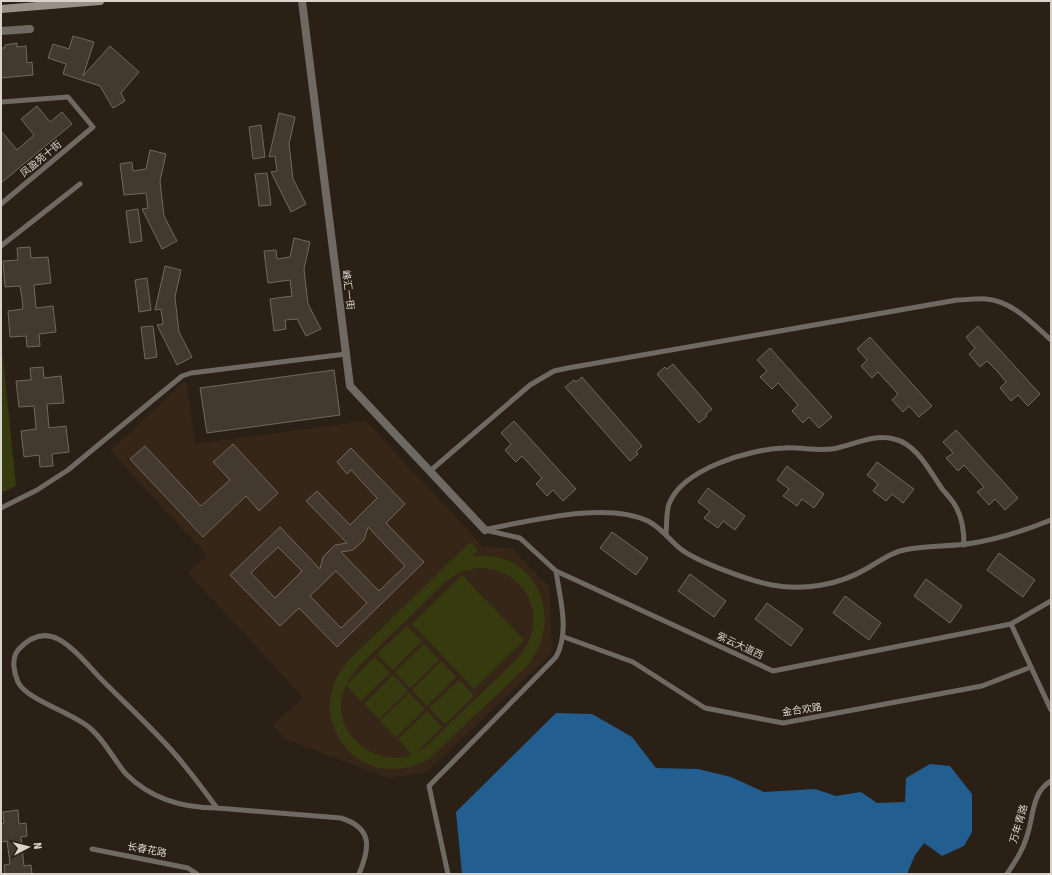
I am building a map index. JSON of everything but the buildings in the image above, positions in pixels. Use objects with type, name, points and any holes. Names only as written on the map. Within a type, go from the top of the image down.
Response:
[{"type":"main road","points":[[1,10],[100,1]]},
{"type":"street","name":"峰汇一街","points":[[302,1],[350,386],[485,530]]},
{"type":"street","points":[[1,31],[30,29]]},
{"type":"lane","name":"凤盈苑十街","points":[[1,102],[68,97],[93,127],[1,204]]},
{"type":"lane","points":[[1,246],[80,184]]},
{"type":"lane","points":[[430,471],[530,385],[542,377],[568,368],[957,300],[985,298],[1002,302],[1023,316],[1051,340]]},
{"type":"lane","points":[[1,508],[37,490],[68,470],[182,376],[191,373],[346,354]]},
{"type":"lane","points":[[666,534],[669,504],[675,493],[706,469],[731,457],[758,450],[785,447],[831,450],[881,437],[901,442],[918,454],[957,509],[963,526],[964,544]]},
{"type":"lane","points":[[485,530],[603,512],[634,516],[648,522],[666,534],[681,549],[692,556],[735,574],[773,586],[797,587],[821,585],[844,579],[866,569],[883,558],[902,550],[964,544],[999,538],[1051,520]]},
{"type":"lane","name":"紫云大道西","points":[[485,530],[520,538],[556,571],[773,671],[1011,624],[1051,601]]},
{"type":"lane","points":[[448,874],[429,786],[556,657],[564,638],[556,571]]},
{"type":"lane","points":[[1011,624],[1051,710]]},
{"type":"lane","points":[[217,808],[174,753],[76,654],[57,639],[41,636],[34,638],[26,641],[16,653],[13,669],[19,684],[31,694],[91,728],[126,774],[141,787],[158,797],[177,804],[197,808],[217,808],[341,818],[353,822],[362,829],[367,840],[368,852],[359,874]]},
{"type":"lane","name":"金合欢路","points":[[564,638],[633,662],[705,708],[783,723],[982,686],[1031,667]]},
{"type":"lane","name":"万年青路","points":[[1007,874],[1017,859],[1027,836],[1039,791],[1051,781]]},
{"type":"lane","name":"长春花路","points":[[92,849],[188,868],[197,874]]},
{"type":"shaded area","points":[[186,380],[195,444],[366,421],[483,547],[512,548],[549,587],[552,653],[426,772],[388,778],[285,739],[273,726],[303,697],[188,573],[207,555],[110,451]]},
{"type":"green space","points":[[1,339],[16,486],[1,493]]},
{"type":"green space","points":[[470,542],[478,550],[472,557],[494,557],[513,563],[528,574],[538,590],[544,608],[544,627],[539,647],[527,666],[429,759],[404,768],[380,768],[360,760],[344,746],[334,727],[330,705],[335,682],[349,660]],"holes":[[[478,568],[495,570],[510,577],[521,586],[529,599],[533,613],[533,628],[528,643],[518,658],[423,749],[416,753],[442,727],[427,711],[398,739],[412,755],[397,758],[382,756],[368,750],[356,741],[347,729],[342,716],[341,701],[346,685],[357,668],[445,582],[460,572]]]},
{"type":"green space","points":[[462,575],[524,640],[474,689],[412,624]]},
{"type":"green space","points":[[407,626],[422,641],[393,670],[377,654]]},
{"type":"green space","points":[[424,644],[439,660],[410,688],[395,672]]},
{"type":"green space","points":[[375,657],[390,673],[361,701],[346,685]]},
{"type":"green space","points":[[441,661],[456,677],[427,706],[412,690]]},
{"type":"green space","points":[[393,675],[408,691],[379,719],[364,704]]},
{"type":"green space","points":[[459,680],[474,696],[445,724],[429,708]]},
{"type":"green space","points":[[409,693],[425,709],[396,737],[380,721]]},
{"type":"water","points":[[556,713],[592,714],[632,737],[656,768],[698,769],[731,777],[764,792],[815,789],[836,796],[861,792],[877,803],[905,802],[906,778],[930,764],[950,766],[972,794],[972,832],[964,846],[942,856],[924,843],[915,855],[907,874],[462,874],[456,812]]}]
